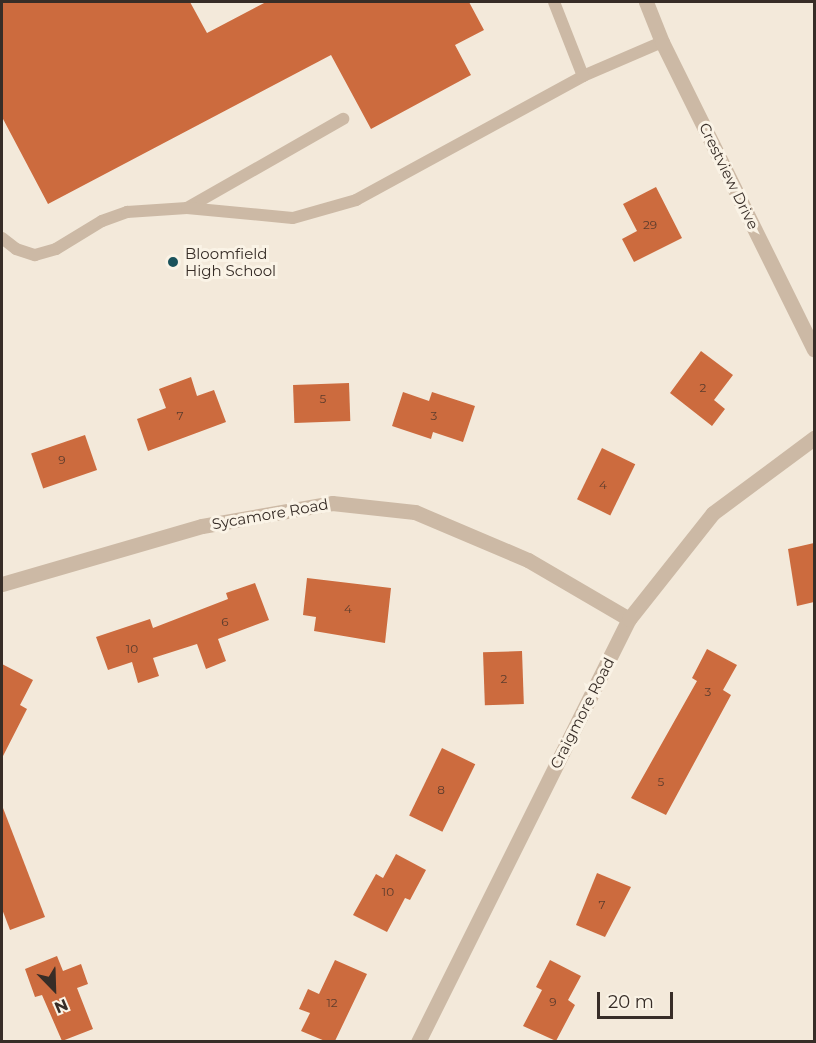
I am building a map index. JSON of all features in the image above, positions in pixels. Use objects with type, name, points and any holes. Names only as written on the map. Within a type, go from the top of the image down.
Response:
[{"type":"street","name":"Crestview Drive","points":[[646,2],[662,42],[814,350]]},
{"type":"street","name":"Craigmore Road","points":[[418,1041],[629,619],[713,513],[814,438]]},
{"type":"street","name":"Sycamore Road","points":[[2,584],[202,526],[332,503],[415,512],[528,560],[629,619]]},
{"type":"lane","points":[[554,2],[583,76]]},
{"type":"lane","points":[[2,238],[25,253],[45,253],[102,221],[127,212],[187,208],[293,218],[356,200],[583,76],[662,42]]},
{"type":"lane","points":[[187,208],[342,119]]},
{"type":"building","points":[[2,2],[190,2],[207,33],[266,2],[469,2],[484,30],[455,45],[471,75],[371,129],[331,55],[48,204],[2,117]]},
{"type":"building","points":[[656,187],[682,238],[634,262],[622,239],[637,231],[623,204]]},
{"type":"building","points":[[701,351],[733,375],[714,400],[725,409],[712,426],[670,393]]},
{"type":"building","points":[[191,377],[197,396],[214,390],[226,422],[148,451],[137,419],[166,408],[159,389]]},
{"type":"building","points":[[349,383],[350,421],[294,423],[293,385]]},
{"type":"building","points":[[403,392],[429,401],[432,392],[475,406],[463,442],[433,432],[431,439],[392,426]]},
{"type":"building","points":[[85,435],[97,470],[43,489],[31,454]]},
{"type":"building","points":[[602,448],[635,464],[610,515],[577,499]]},
{"type":"building","points":[[814,543],[814,602],[797,606],[788,549]]},
{"type":"building","points":[[307,578],[391,588],[385,643],[314,631],[316,617],[303,615]]},
{"type":"building","points":[[255,583],[269,620],[218,639],[226,661],[206,669],[197,644],[153,658],[159,676],[138,683],[132,662],[108,670],[96,637],[150,619],[153,628],[228,599],[226,593]]},
{"type":"building","points":[[707,649],[737,665],[723,690],[731,695],[666,815],[631,798],[697,681],[692,678]]},
{"type":"building","points":[[522,651],[524,704],[485,705],[483,652]]},
{"type":"building","points":[[2,664],[33,680],[20,705],[27,709],[2,758]]},
{"type":"building","points":[[442,748],[475,764],[442,832],[409,815]]},
{"type":"building","points":[[3,808],[45,917],[10,930],[2,909]]},
{"type":"building","points":[[396,854],[426,870],[410,900],[405,898],[387,932],[353,915],[376,874],[383,878]]},
{"type":"building","points":[[597,873],[631,887],[605,937],[576,925]]},
{"type":"building","points":[[57,956],[63,971],[81,964],[88,984],[77,988],[93,1029],[62,1041],[42,995],[35,997],[25,969]]},
{"type":"building","points":[[335,960],[367,974],[335,1041],[325,1041],[301,1031],[310,1013],[299,1009],[308,989],[319,994]]},
{"type":"building","points":[[550,960],[581,976],[568,1000],[575,1005],[556,1041],[523,1026],[542,990],[536,987]]},
{"type":"place","name":"Bloomfield High School","points":[[173,262]]}]
